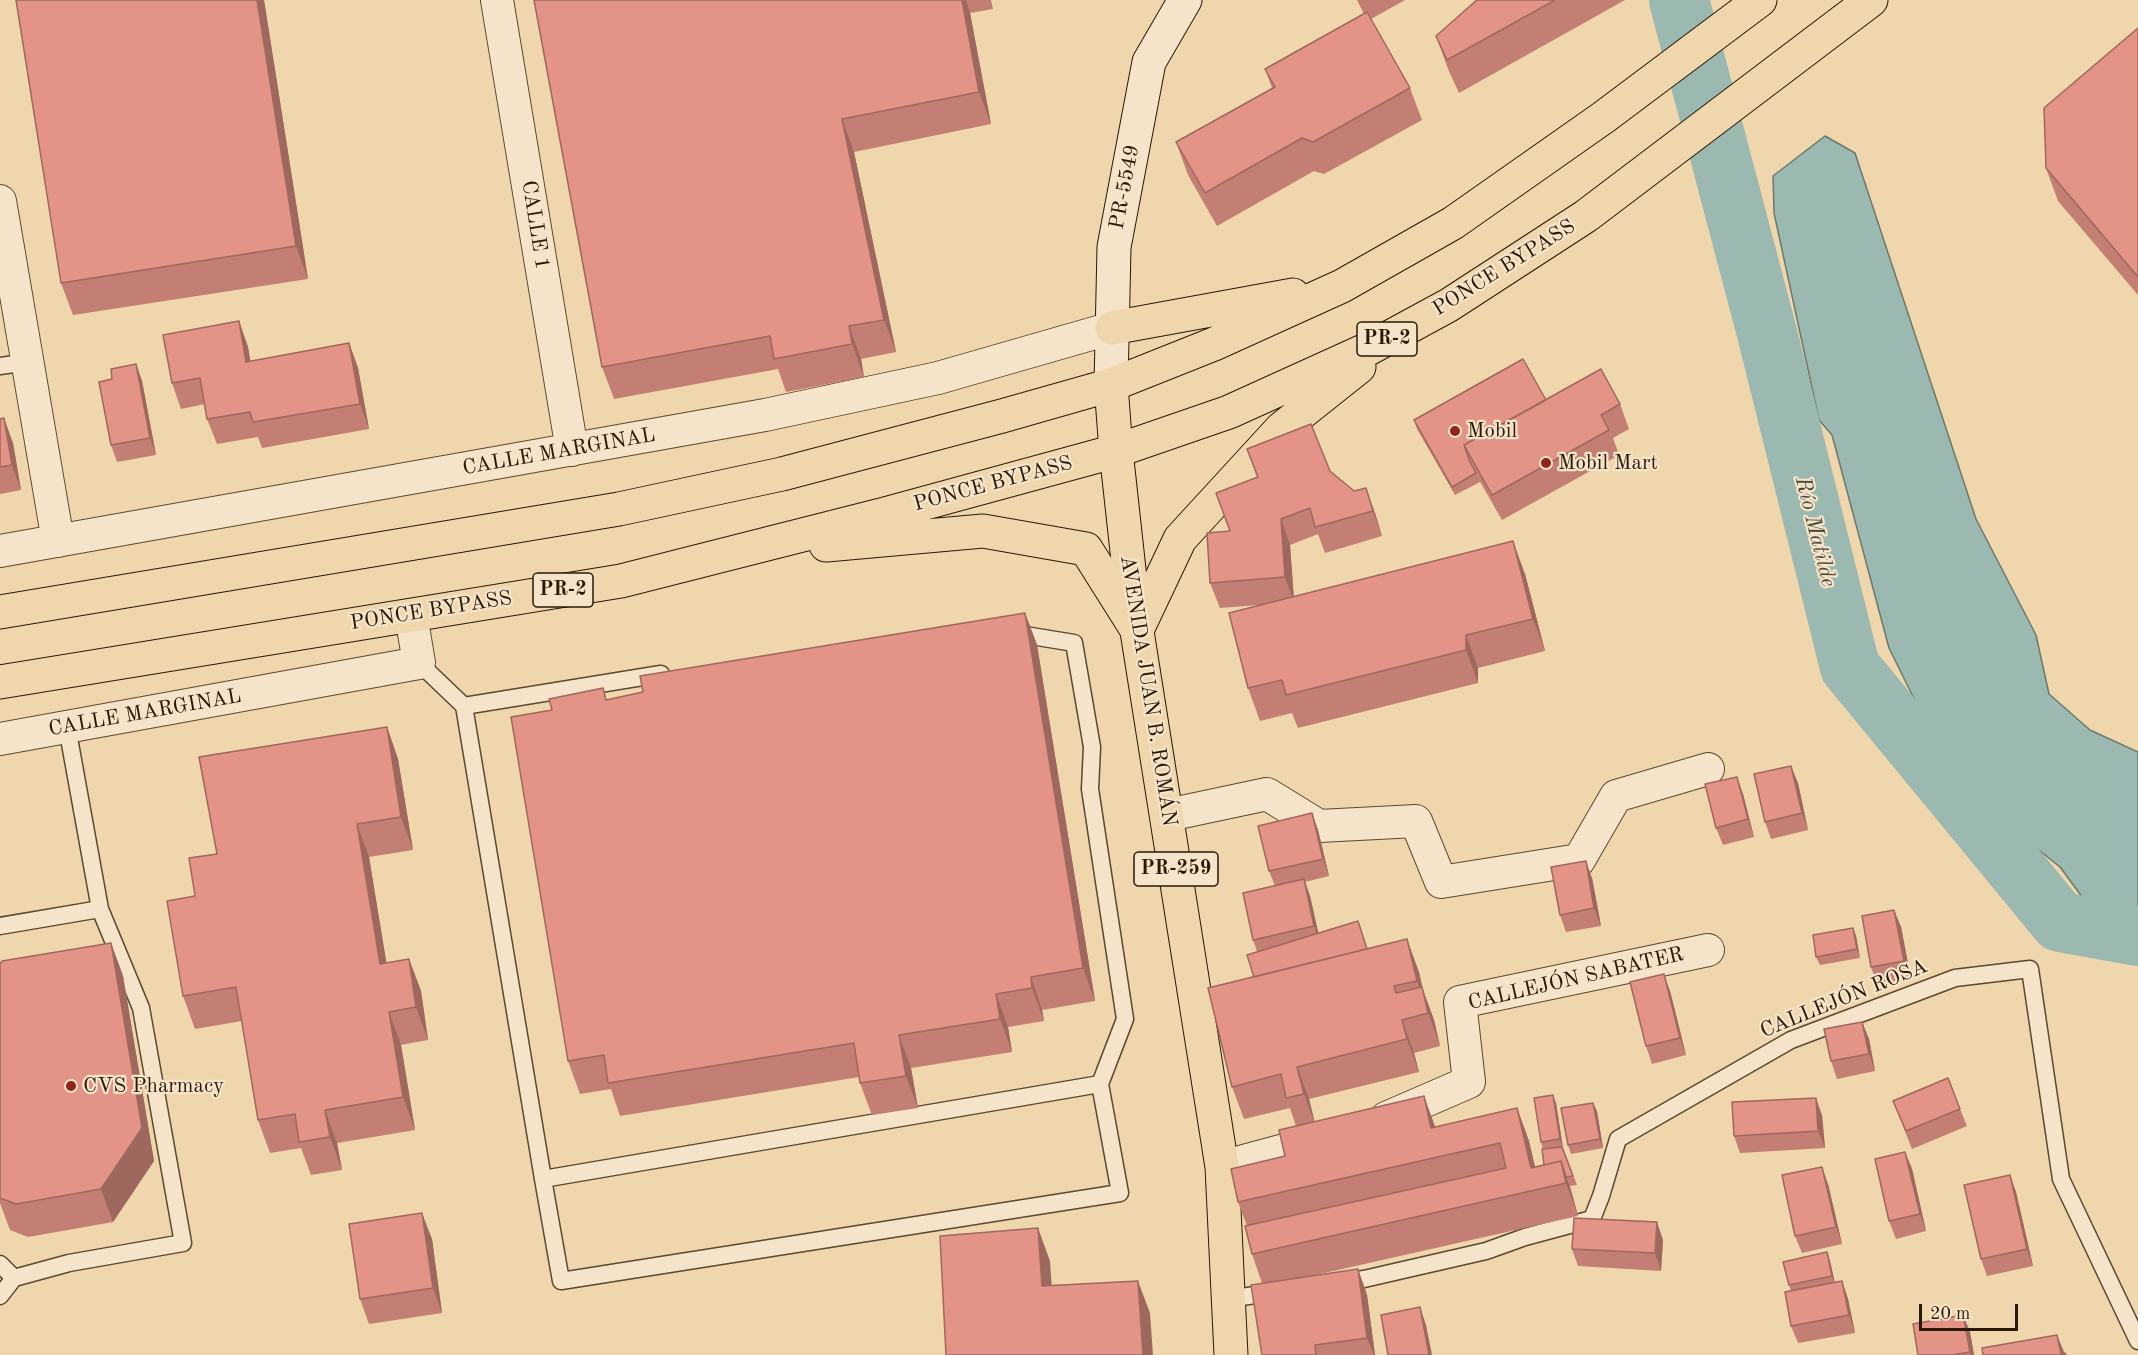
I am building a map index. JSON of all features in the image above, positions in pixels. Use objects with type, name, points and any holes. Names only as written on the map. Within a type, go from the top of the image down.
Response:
[{"type":"main road","points":[[0,612],[619,509],[793,471],[1111,385],[1214,344],[1342,286],[1453,223],[1604,117],[1760,0]]},
{"type":"main road","name":"PONCE BYPASS","points":[[0,682],[621,581],[1116,451],[1229,412],[1368,349],[1449,305],[1586,216],[1863,6]]},
{"type":"main road","points":[[1112,328],[1342,286]]},
{"type":"main road","points":[[1137,630],[1180,538],[1281,429],[1412,325]]},
{"type":"main road","name":"AVENIDA JUAN B. ROMÁN","points":[[1111,385],[1116,451],[1137,630],[1168,815],[1221,1167],[1231,1355]]},
{"type":"main road","points":[[726,555],[983,531],[1086,549],[1137,630]]},
{"type":"street","name":"CALLE 1","points":[[497,0],[572,450]]},
{"type":"street","name":"PR-5549","points":[[1111,385],[1114,247],[1149,62],[1185,0]]},
{"type":"street","points":[[0,201],[14,364],[58,540]]},
{"type":"street","name":"CALLE MARGINAL","points":[[0,551],[765,415],[938,378],[1112,328]]},
{"type":"street","points":[[411,615],[419,663]]},
{"type":"street","name":"CALLE MARGINAL","points":[[0,739],[419,663]]},
{"type":"street","points":[[1168,815],[1267,794],[1319,826],[1416,821],[1441,882],[1579,860],[1616,796],[1708,769]]},
{"type":"street","name":"CALLEJÓN SABATER","points":[[1221,1167],[1353,1132],[1469,1082],[1460,1002],[1708,950]]},
{"type":"lane","points":[[419,663],[464,706],[561,1281],[1120,1193],[1100,1084],[1125,1019],[1090,789],[1092,747],[1074,643],[1001,631]]},
{"type":"lane","points":[[464,706],[676,671]]},
{"type":"lane","points":[[0,1296],[14,1278],[69,1263],[183,1243],[141,1008],[100,909],[67,727]]},
{"type":"lane","points":[[0,926],[100,909]]},
{"type":"lane","name":"CALLEJÓN ROSA","points":[[1319,1286],[1364,1279],[1486,1251],[1524,1237],[1592,1219],[1618,1139],[1791,1040],[1955,978],[2030,969],[2061,1179],[2138,1341]]},
{"type":"lane","points":[[543,1179],[1100,1084]]},
{"type":"lane","points":[[0,1264],[14,1278]]},
{"type":"lane","points":[[1228,1299],[1296,1289]]},
{"type":"water","points":[[1825,136],[1855,153],[1976,519],[2036,635],[2049,694],[2090,730],[2138,752],[2138,926],[2088,905],[2060,867],[1956,784],[1889,648],[1832,435],[1819,420],[1774,213],[1773,176]]},
{"type":"building","points":[[16,0],[257,0],[296,246],[61,283]]},
{"type":"building","points":[[534,0],[962,0],[979,92],[842,119],[884,320],[849,326],[852,344],[774,359],[770,336],[602,367]]},
{"type":"building","points":[[1477,0],[1555,0],[1447,60],[1436,36]]},
{"type":"building","points":[[1367,12],[1410,88],[1313,142],[1302,138],[1205,193],[1176,142],[1275,87],[1265,69]]},
{"type":"building","points":[[2138,28],[2138,277],[2046,168],[2044,108]]},
{"type":"building","points":[[239,321],[246,362],[349,343],[360,404],[253,422],[250,412],[207,419],[200,378],[172,383],[163,335]]},
{"type":"building","points":[[1523,359],[1546,400],[1464,445],[1476,473],[1452,487],[1414,420]]},
{"type":"building","points":[[136,364],[150,438],[111,445],[99,382],[112,379],[111,369]]},
{"type":"building","points":[[1601,369],[1620,404],[1601,415],[1609,430],[1492,495],[1464,445]]},
{"type":"building","points":[[4,418],[12,465],[0,467],[0,419]]},
{"type":"building","points":[[1311,424],[1330,471],[1354,491],[1366,488],[1373,511],[1315,527],[1310,508],[1281,519],[1285,577],[1210,583],[1207,533],[1230,531],[1216,493],[1258,477],[1247,449]]},
{"type":"building","points":[[1513,541],[1533,619],[1466,635],[1466,650],[1286,695],[1282,680],[1248,688],[1229,613]]},
{"type":"building","points":[[1025,613],[1083,968],[1031,977],[1032,988],[996,994],[1000,1019],[899,1035],[906,1076],[860,1083],[854,1043],[608,1083],[604,1055],[568,1061],[511,717],[552,710],[549,699],[603,688],[606,700],[643,692],[640,676]]},
{"type":"building","points":[[387,727],[401,817],[357,824],[380,964],[409,959],[416,1007],[389,1012],[403,1097],[325,1110],[330,1137],[299,1142],[295,1114],[258,1120],[236,987],[183,996],[167,901],[195,896],[189,858],[217,854],[199,757]]},
{"type":"building","points":[[1791,766],[1802,813],[1765,822],[1754,774]]},
{"type":"building","points":[[1737,777],[1748,819],[1716,828],[1705,784]]},
{"type":"building","points":[[1312,813],[1323,859],[1269,871],[1258,826]]},
{"type":"building","points":[[1586,861],[1594,908],[1560,915],[1551,867]]},
{"type":"building","points":[[1304,879],[1314,926],[1253,940],[1243,893]]},
{"type":"building","points":[[1894,910],[1904,961],[1871,967],[1862,916]]},
{"type":"building","points":[[1358,921],[1367,949],[1254,977],[1247,955]]},
{"type":"building","points":[[1853,928],[1857,949],[1816,957],[1813,935]]},
{"type":"building","points":[[1407,939],[1417,981],[1394,986],[1396,993],[1422,987],[1428,1013],[1402,1020],[1407,1039],[1297,1067],[1304,1094],[1286,1098],[1281,1074],[1232,1087],[1208,988]]},
{"type":"building","name":"CVS Pharmacy","points":[[111,943],[142,1128],[101,1189],[16,1204],[0,1198],[0,964],[2,961]]},
{"type":"building","points":[[1664,974],[1680,1038],[1646,1046],[1630,982]]},
{"type":"building","points":[[1862,1022],[1869,1054],[1831,1061],[1824,1029]]},
{"type":"building","points":[[1948,1078],[1960,1109],[1906,1131],[1893,1101]]},
{"type":"building","points":[[1553,1095],[1560,1139],[1541,1142],[1534,1098]]},
{"type":"building","points":[[1424,1096],[1431,1128],[1517,1108],[1531,1168],[1561,1161],[1566,1183],[1252,1254],[1245,1226],[1506,1168],[1500,1143],[1238,1202],[1231,1169],[1285,1156],[1279,1130]]},
{"type":"building","points":[[1816,1098],[1818,1131],[1734,1136],[1732,1102]]},
{"type":"building","points":[[1593,1103],[1600,1139],[1568,1145],[1561,1108]]},
{"type":"building","points":[[1562,1147],[1573,1176],[1566,1177],[1561,1161],[1544,1165],[1542,1149]]},
{"type":"building","points":[[1905,1152],[1920,1214],[1889,1221],[1875,1159]]},
{"type":"building","points":[[1822,1167],[1836,1227],[1795,1236],[1782,1175]]},
{"type":"building","points":[[2010,1175],[2027,1249],[1981,1259],[1964,1185]]},
{"type":"building","points":[[422,1213],[433,1288],[360,1299],[349,1224]]},
{"type":"building","points":[[1574,1218],[1657,1222],[1655,1253],[1572,1249]]},
{"type":"building","points":[[1038,1228],[1042,1286],[1138,1281],[1143,1355],[946,1355],[940,1236]]},
{"type":"building","points":[[1827,1252],[1832,1276],[1789,1285],[1783,1262]]},
{"type":"building","points":[[1358,1269],[1367,1338],[1315,1345],[1316,1355],[1262,1355],[1251,1285]]},
{"type":"building","points":[[1842,1281],[1849,1315],[1791,1326],[1785,1292]]},
{"type":"building","points":[[1420,1307],[1429,1355],[1388,1355],[1381,1315]]},
{"type":"building","points":[[1963,1315],[1970,1352],[1952,1355],[1918,1355],[1913,1324]]},
{"type":"building","points":[[2057,1335],[2061,1354],[2066,1355],[1983,1355],[1982,1348]]},
{"type":"waterway","name":"Río Matilde","points":[[1679,0],[1767,333],[1850,667],[2060,922],[2138,936]]},
{"type":"place","name":"Mobil","points":[[1455,431]]},
{"type":"place","name":"Mobil Mart","points":[[1546,463]]},
{"type":"place","name":"CVS Pharmacy","points":[[71,1086]]}]
